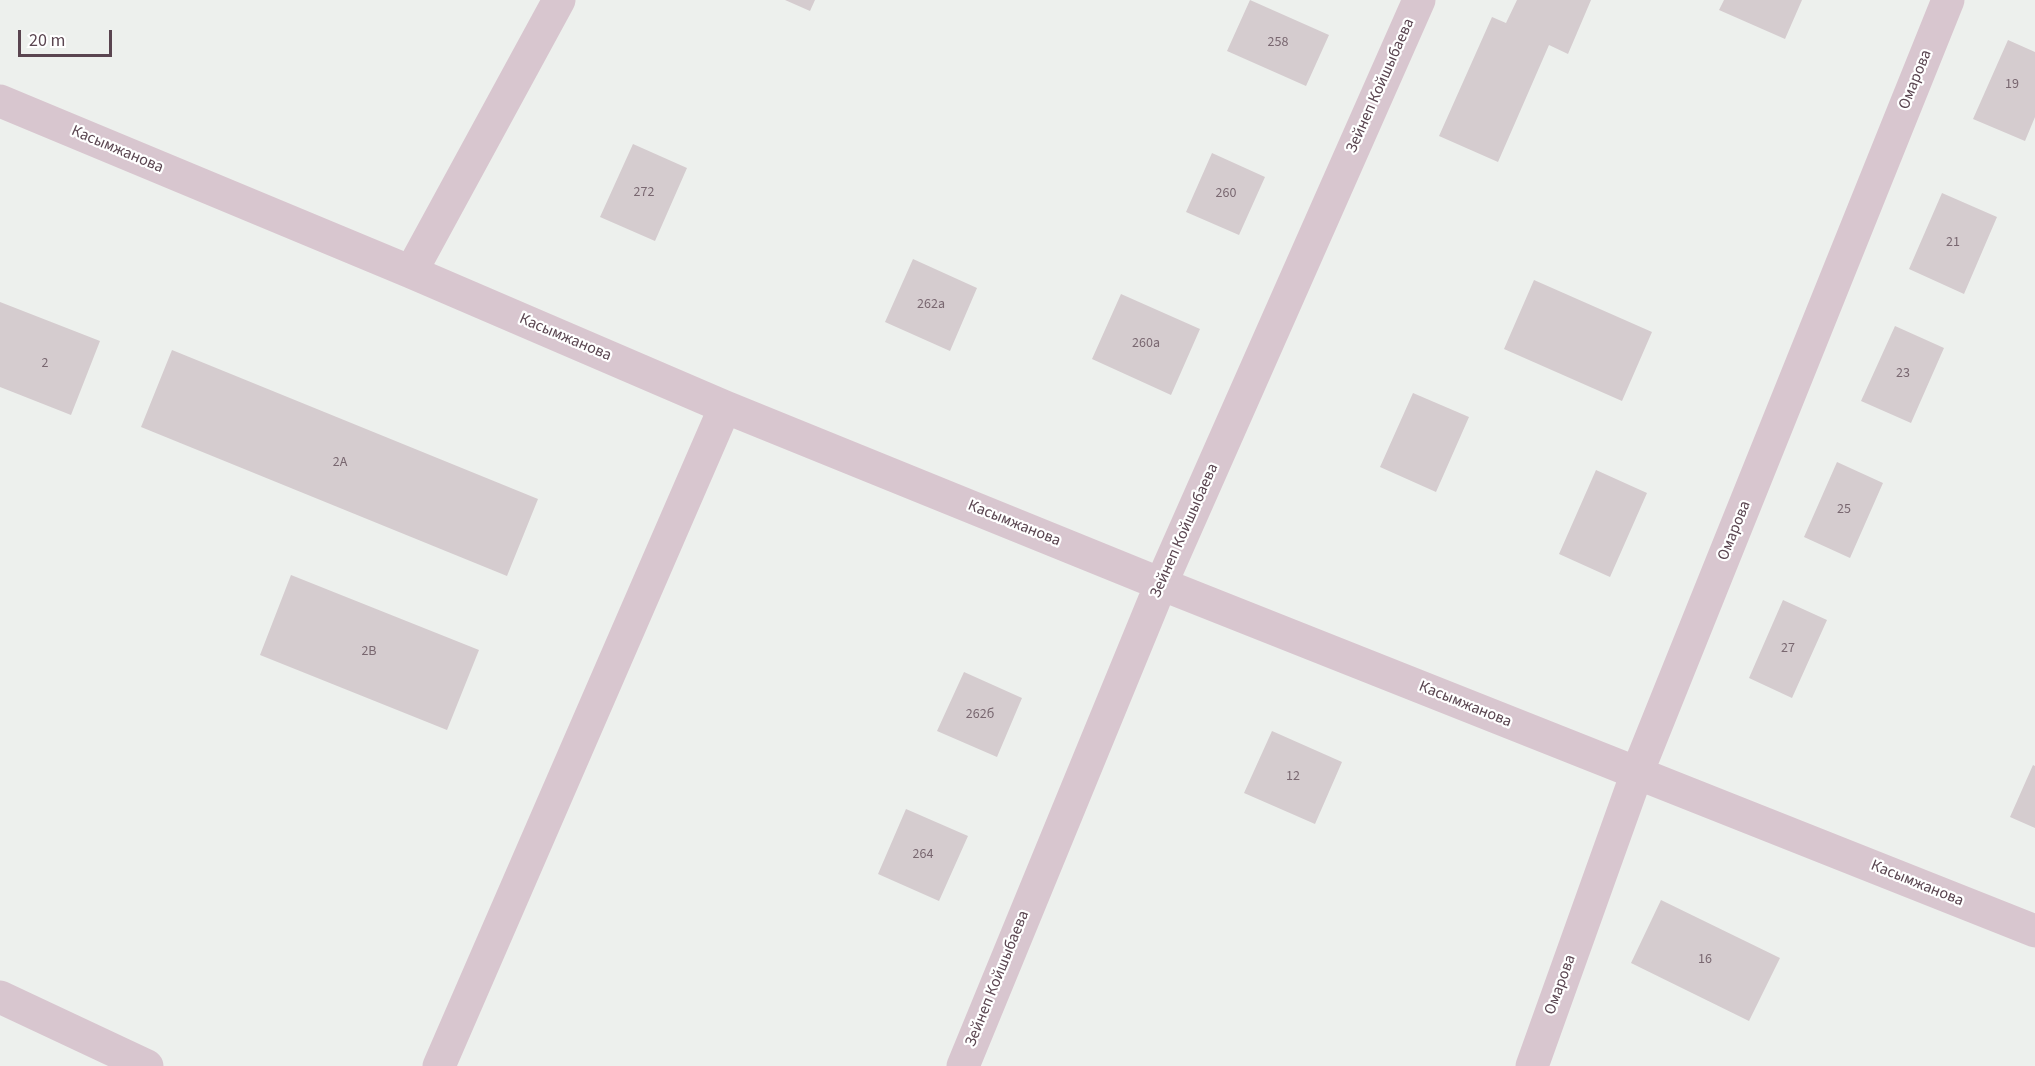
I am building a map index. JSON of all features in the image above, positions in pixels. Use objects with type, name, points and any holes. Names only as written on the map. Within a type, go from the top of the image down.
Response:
[{"type":"street","points":[[411,272],[559,0]]},
{"type":"street","name":"Зейнеп Койшыбаева","points":[[963,1066],[1161,584],[1419,0]]},
{"type":"street","name":"Омарова","points":[[1538,1064],[1637,773],[1948,0]]},
{"type":"street","name":"Касымжанова","points":[[0,101],[725,406],[1161,584],[2035,931]]},
{"type":"street","points":[[439,1066],[725,406]]},
{"type":"street","points":[[0,997],[147,1066]]},
{"type":"building","points":[[785,0],[815,0],[810,11]]},
{"type":"building","points":[[1250,0],[1329,35],[1306,86],[1227,51]]},
{"type":"building","points":[[1517,0],[1591,0],[1568,54],[1549,45],[1498,162],[1439,136],[1492,17],[1506,23]]},
{"type":"building","points":[[1724,0],[1802,0],[1785,39],[1719,10]]},
{"type":"building","points":[[2008,40],[2035,52],[2035,117],[2025,141],[1973,119]]},
{"type":"building","points":[[633,144],[687,168],[655,241],[600,217]]},
{"type":"building","points":[[1212,153],[1265,177],[1239,235],[1186,212]]},
{"type":"building","points":[[1942,193],[1997,217],[1964,294],[1909,269]]},
{"type":"building","points":[[913,259],[977,288],[950,351],[885,322]]},
{"type":"building","points":[[1534,280],[1652,332],[1622,401],[1504,349]]},
{"type":"building","points":[[1121,294],[1200,329],[1171,395],[1092,359]]},
{"type":"building","points":[[0,302],[100,341],[71,415],[0,387]]},
{"type":"building","points":[[1895,326],[1944,348],[1911,423],[1861,401]]},
{"type":"building","points":[[172,350],[538,499],[507,576],[141,427]]},
{"type":"building","points":[[1413,393],[1469,417],[1436,492],[1380,467]]},
{"type":"building","points":[[1837,462],[1883,483],[1850,558],[1804,537]]},
{"type":"building","points":[[1596,470],[1647,493],[1610,577],[1559,554]]},
{"type":"building","points":[[291,575],[479,650],[447,730],[260,655]]},
{"type":"building","points":[[1783,600],[1827,620],[1792,698],[1749,678]]},
{"type":"building","points":[[964,672],[1022,698],[997,757],[937,731]]},
{"type":"building","points":[[1272,731],[1342,762],[1315,824],[1244,793]]},
{"type":"building","points":[[2033,765],[2035,766],[2035,828],[2010,817]]},
{"type":"building","points":[[906,809],[968,836],[939,901],[878,874]]},
{"type":"building","points":[[1661,900],[1780,958],[1749,1021],[1631,963]]}]
